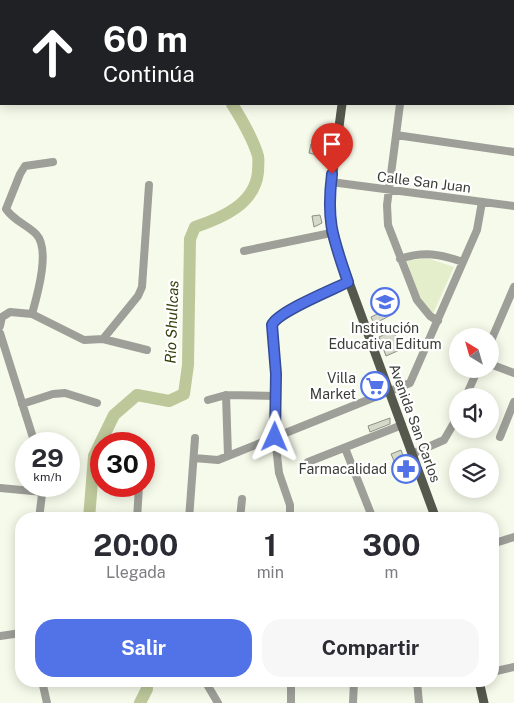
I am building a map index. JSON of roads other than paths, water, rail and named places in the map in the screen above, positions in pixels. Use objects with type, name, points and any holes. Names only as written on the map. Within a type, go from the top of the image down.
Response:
[{"type":"main road","name":"Avenida San Carlos","points":[[342,105],[328,216],[331,233],[433,512]]},
{"type":"main road","points":[[480,687],[484,703]]},
{"type":"street","points":[[400,105],[388,190],[388,225],[419,303],[430,316],[438,321]]},
{"type":"street","points":[[396,135],[514,152]]},
{"type":"street","points":[[32,314],[42,276],[40,240],[34,233],[12,218],[6,209],[25,166],[53,162]]},
{"type":"street","name":"Calle San Juan","points":[[331,182],[514,206]]},
{"type":"street","points":[[104,339],[138,296],[142,287],[149,185]]},
{"type":"street","points":[[194,458],[218,460],[390,393],[410,383],[477,230],[482,202]]},
{"type":"street","points":[[244,251],[331,233]]},
{"type":"street","points":[[400,259],[418,253],[434,253],[463,262]]},
{"type":"street","points":[[290,512],[290,505],[279,473],[275,437],[276,374],[272,325],[279,315],[348,282]]},
{"type":"street","points":[[496,328],[514,287]]},
{"type":"street","points":[[0,326],[2,317],[10,312],[32,314],[84,340],[104,339],[147,350]]},
{"type":"street","points":[[1,334],[30,432]]},
{"type":"street","points":[[499,367],[514,373]]},
{"type":"street","points":[[22,404],[53,394],[65,393],[97,403]]},
{"type":"street","points":[[208,400],[226,395],[276,396]]},
{"type":"street","points":[[226,395],[228,456]]},
{"type":"street","points":[[500,437],[514,402]]},
{"type":"street","points":[[308,462],[402,425]]},
{"type":"street","points":[[412,454],[444,440],[449,431]]},
{"type":"street","points":[[190,512],[195,438]]},
{"type":"street","points":[[345,448],[369,512]]},
{"type":"street","points":[[0,488],[15,488]]},
{"type":"street","points":[[40,512],[42,497]]},
{"type":"street","points":[[137,512],[138,497]]},
{"type":"street","points":[[241,512],[242,499]]},
{"type":"street","points":[[499,542],[514,537]]},
{"type":"street","points":[[0,636],[15,634]]},
{"type":"street","points":[[499,670],[514,667]]},
{"type":"street","points":[[44,687],[48,703]]},
{"type":"street","points":[[209,687],[218,703]]},
{"type":"street","points":[[291,687],[291,703]]},
{"type":"street","points":[[353,703],[354,687]]},
{"type":"street","points":[[418,687],[419,703]]},
{"type":"waterway","name":"Rio Shullcas","points":[[90,512],[94,456],[114,415],[137,395],[169,401],[184,394],[188,365],[190,239],[195,227],[226,214],[244,201],[256,183],[258,172],[256,149],[233,105]]},
{"type":"waterway","name":"Rio Shullcas","points":[[140,703],[147,687]]},
{"type":"place","name":"Institución Educativa Editum","points":[[385,302]]},
{"type":"place","name":"Villa Market","points":[[375,386]]},
{"type":"place","name":"Farmacalidad","points":[[406,469]]}]
